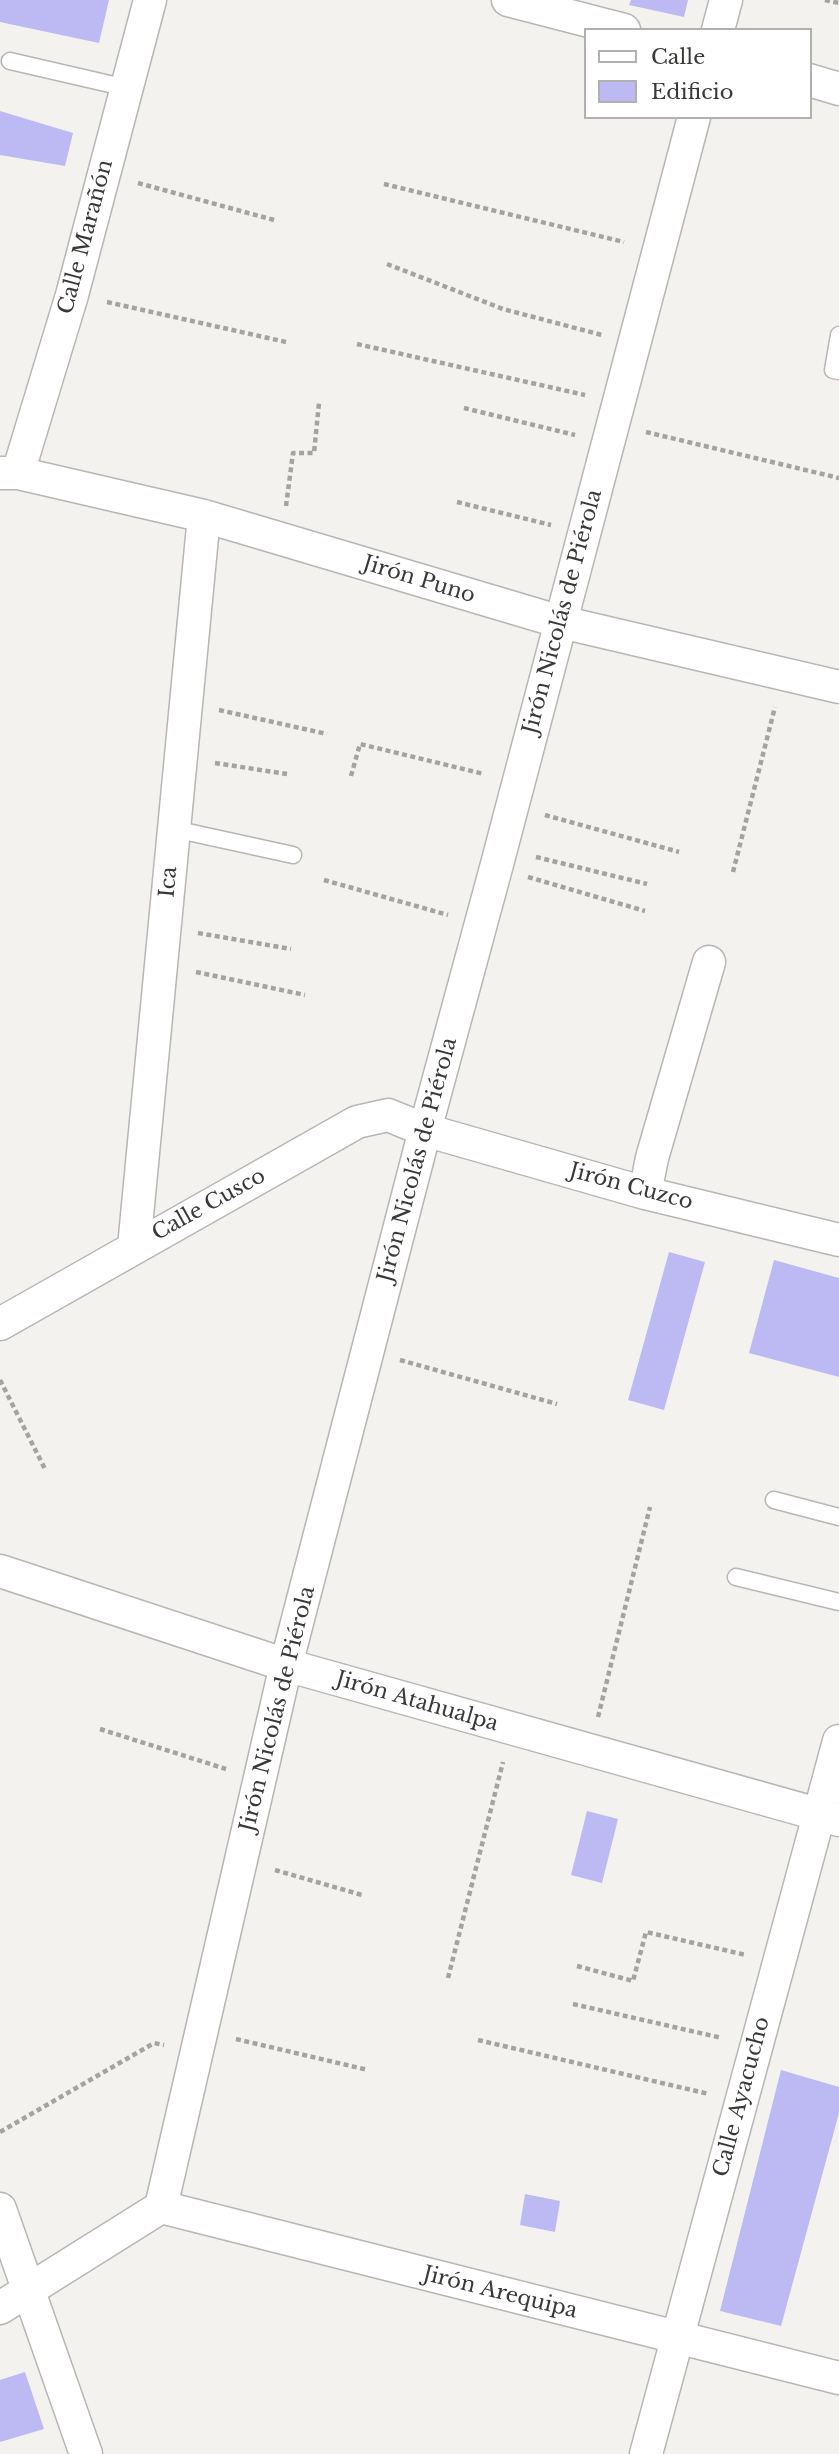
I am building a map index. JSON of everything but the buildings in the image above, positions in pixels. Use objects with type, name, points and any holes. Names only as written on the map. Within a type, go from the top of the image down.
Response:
[{"type":"street","name":"Calle Marañón","points":[[9,473],[72,295],[150,0]]},
{"type":"street","points":[[508,0],[616,28]]},
{"type":"street","points":[[719,28],[726,0]]},
{"type":"street","points":[[811,81],[839,89]]},
{"type":"street","name":"Jirón Nicolás de Piérola","points":[[161,2207],[286,1665],[693,119]]},
{"type":"street","name":"Jirón Puno","points":[[9,473],[204,516],[561,622],[839,687]]},
{"type":"street","name":"Ica","points":[[134,1247],[204,516]]},
{"type":"street","points":[[645,1193],[652,1158],[709,962]]},
{"type":"street","name":"Calle Cusco","points":[[0,1324],[357,1122],[388,1115],[425,1130]]},
{"type":"street","name":"Jirón Cuzco","points":[[425,1130],[645,1193],[839,1240]]},
{"type":"street","name":"Jirón Atahualpa","points":[[0,1571],[286,1665],[829,1817]]},
{"type":"street","name":"Calle Ayacucho","points":[[646,2454],[778,1963],[829,1817],[839,1741]]},
{"type":"street","points":[[0,2308],[161,2207]]},
{"type":"street","name":"Jirón Arequipa","points":[[161,2207],[839,2378]]},
{"type":"street","points":[[0,2209],[86,2454]]},
{"type":"lane","points":[[10,61],[127,88]]},
{"type":"lane","points":[[839,335],[833,370],[839,372]]},
{"type":"lane","points":[[174,829],[293,855]]},
{"type":"lane","points":[[774,1500],[839,1517]]},
{"type":"lane","points":[[736,1577],[839,1602]]},
{"type":"path","points":[[825,0],[839,3]]},
{"type":"path","points":[[104,174],[274,220]]},
{"type":"path","points":[[384,184],[659,251]]},
{"type":"path","points":[[387,264],[503,309],[634,344]]},
{"type":"path","points":[[72,295],[286,342]]},
{"type":"path","points":[[357,344],[613,423],[839,478]]},
{"type":"path","points":[[281,539],[293,453],[314,453],[319,403]]},
{"type":"path","points":[[464,408],[613,423]]},
{"type":"path","points":[[457,502],[584,532]]},
{"type":"path","points":[[733,872],[783,674]]},
{"type":"path","points":[[186,703],[327,734]]},
{"type":"path","points":[[351,776],[360,744],[515,794],[679,852]]},
{"type":"path","points":[[181,758],[287,774]]},
{"type":"path","points":[[499,858],[647,884]]},
{"type":"path","points":[[499,858],[645,911]]},
{"type":"path","points":[[324,880],[480,924]]},
{"type":"path","points":[[165,927],[291,949]]},
{"type":"path","points":[[161,965],[305,995]]},
{"type":"path","points":[[369,1351],[557,1404]]},
{"type":"path","points":[[0,1380],[46,1471]]},
{"type":"path","points":[[590,1751],[650,1507]]},
{"type":"path","points":[[100,1729],[260,1780]]},
{"type":"path","points":[[448,1978],[511,1729]]},
{"type":"path","points":[[241,1860],[362,1895]]},
{"type":"path","points":[[577,1966],[634,1981],[646,1932],[778,1963]]},
{"type":"path","points":[[573,2004],[756,2045]]},
{"type":"path","points":[[0,2132],[154,2043],[200,2040],[368,2070]]},
{"type":"path","points":[[478,2040],[740,2101]]}]
